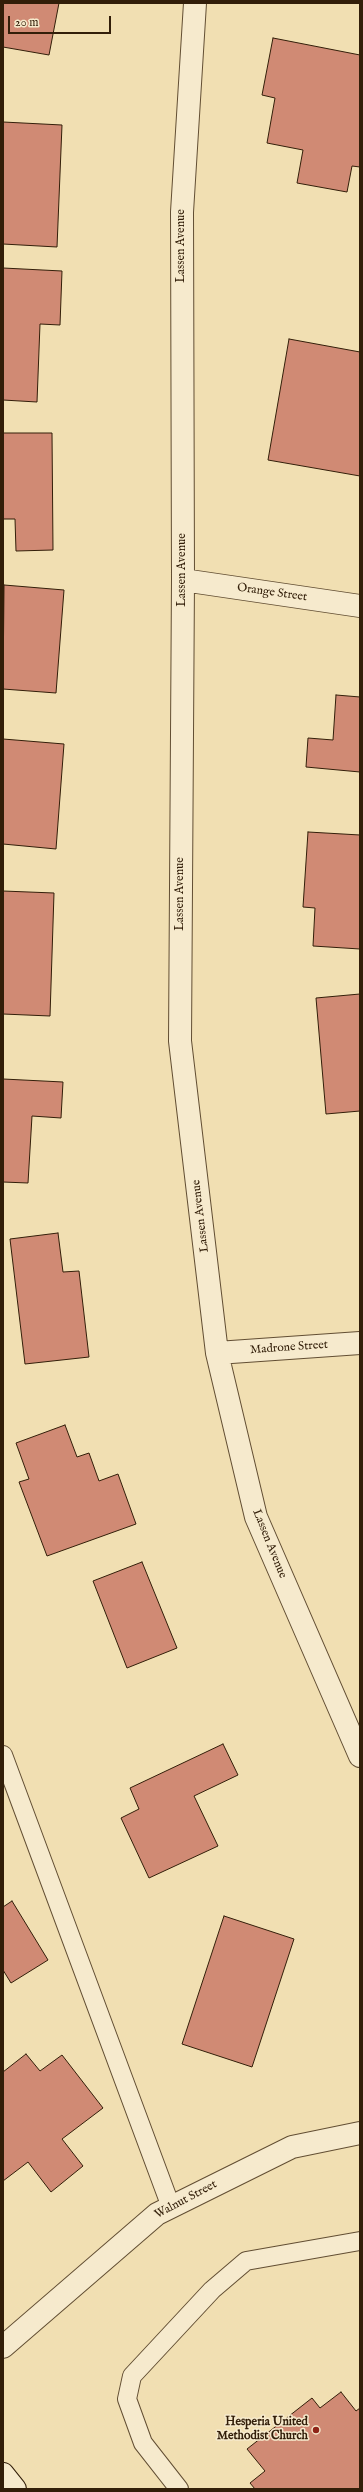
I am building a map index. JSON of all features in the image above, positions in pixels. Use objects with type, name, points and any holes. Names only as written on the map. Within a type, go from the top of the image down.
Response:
[{"type":"street","name":"Lassen Avenue","points":[[195,3],[182,212],[183,580],[180,1041],[217,1353],[256,1517],[360,1756]]},
{"type":"street","name":"Orange Street","points":[[183,580],[360,606]]},
{"type":"street","name":"Madrone Street","points":[[217,1353],[360,1343]]},
{"type":"street","name":"Walnut Street","points":[[3,2347],[157,2214],[292,2147],[360,2133]]},
{"type":"street","points":[[3,2474],[15,2489]]},
{"type":"lane","points":[[3,1755],[171,2207]]},
{"type":"lane","points":[[179,2489],[143,2443],[127,2399],[132,2376],[212,2290],[246,2261],[360,2241]]},
{"type":"building","points":[[3,3],[59,3],[49,55],[3,47]]},
{"type":"building","points":[[273,38],[360,55],[360,167],[352,166],[347,192],[297,183],[303,150],[267,143],[275,98],[262,95]]},
{"type":"building","points":[[3,122],[62,125],[57,247],[3,244]]},
{"type":"building","points":[[3,268],[62,271],[60,325],[40,324],[37,402],[3,400]]},
{"type":"building","points":[[289,339],[360,352],[360,476],[268,460]]},
{"type":"building","points":[[3,433],[52,433],[53,550],[16,551],[15,519],[3,519]]},
{"type":"building","points":[[4,585],[64,590],[56,693],[3,689]]},
{"type":"building","points":[[336,695],[360,697],[360,772],[306,767],[308,738],[333,740]]},
{"type":"building","points":[[3,739],[64,744],[56,849],[3,844]]},
{"type":"building","points":[[308,832],[360,835],[360,949],[313,946],[315,908],[303,907]]},
{"type":"building","points":[[3,891],[54,893],[50,1016],[3,1014]]},
{"type":"building","points":[[360,994],[360,1111],[326,1114],[316,998]]},
{"type":"building","points":[[3,1079],[63,1082],[61,1118],[32,1116],[28,1183],[3,1182]]},
{"type":"building","points":[[58,1233],[63,1272],[79,1271],[89,1357],[25,1364],[10,1239]]},
{"type":"building","points":[[65,1425],[77,1457],[89,1453],[99,1481],[118,1474],[136,1524],[47,1556],[19,1482],[29,1479],[16,1443]]},
{"type":"building","points":[[142,1562],[177,1648],[127,1668],[93,1581]]},
{"type":"building","points":[[223,1744],[238,1775],[194,1796],[218,1846],[149,1878],[121,1818],[139,1809],[130,1788]]},
{"type":"building","points":[[12,1901],[48,1960],[11,1983],[3,1970],[3,1907]]},
{"type":"building","points":[[224,1916],[294,1939],[252,2067],[182,2044]]},
{"type":"building","points":[[26,2054],[40,2071],[62,2055],[103,2108],[62,2139],[83,2166],[51,2192],[28,2162],[3,2181],[3,2072]]},
{"type":"building","name":"Hesperia United Methodist Church","points":[[341,2392],[356,2411],[360,2408],[360,2489],[255,2489],[250,2483],[265,2471],[247,2449],[312,2398],[320,2408]]},
{"type":"place","name":"Hesperia United Methodist Church","points":[[316,2430]]}]
